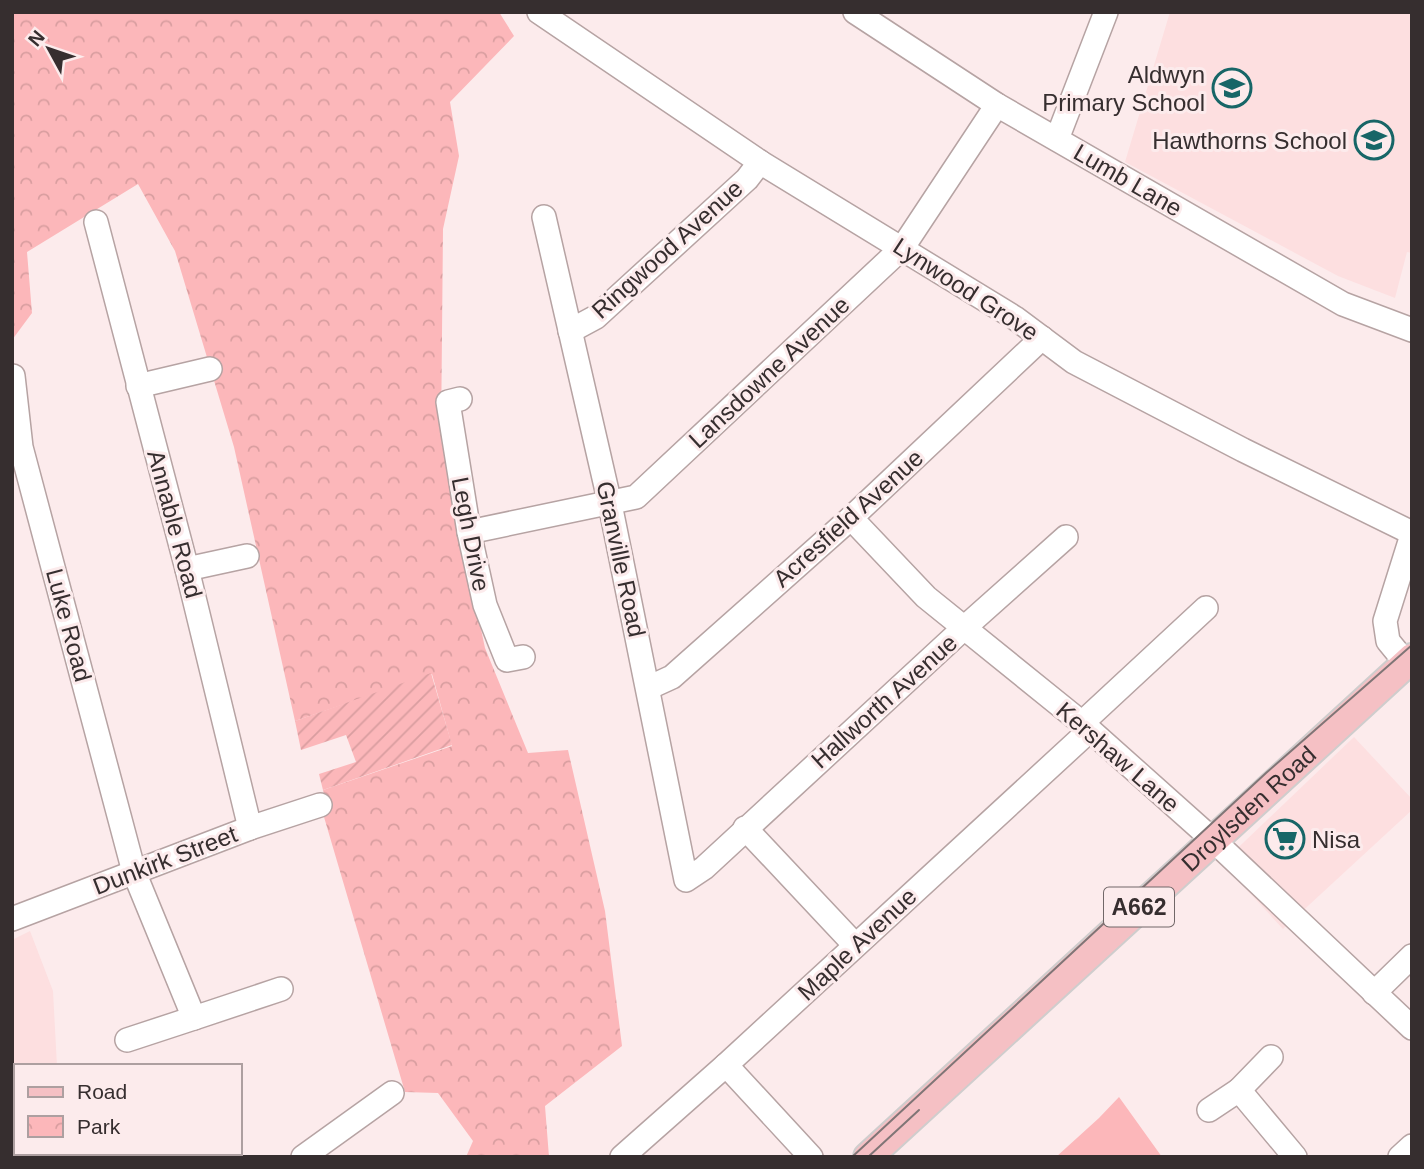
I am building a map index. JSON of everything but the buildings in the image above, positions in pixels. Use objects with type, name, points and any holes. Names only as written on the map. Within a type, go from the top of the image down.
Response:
[{"type":"main road","name":"Droylsden Road","points":[[868,1157],[1409,661]]},
{"type":"street","name":"Lynwood Grove","points":[[539,12],[760,162],[903,247],[1015,318],[1074,362],[1412,534]]},
{"type":"street","name":"Lumb Lane","points":[[855,12],[997,105],[1343,304],[1412,330]]},
{"type":"street","points":[[1057,139],[1106,12]]},
{"type":"street","name":"Lansdowne Avenue","points":[[469,532],[636,497],[903,247],[997,105]]},
{"type":"street","name":"Ringwood Avenue","points":[[570,331],[596,317],[747,179],[760,162]]},
{"type":"street","name":"Granville Road","points":[[544,217],[610,504],[686,880],[704,868]]},
{"type":"street","name":"Annable Road","points":[[96,222],[187,569],[250,828]]},
{"type":"street","name":"Acresfield Avenue","points":[[648,688],[672,677],[851,518],[1042,338]]},
{"type":"street","points":[[138,386],[210,369]]},
{"type":"street","name":"Luke Road","points":[[13,376],[17,450],[134,872],[194,1018]]},
{"type":"street","name":"Legh Drive","points":[[460,399],[447,402],[469,532],[485,605],[507,660],[523,657]]},
{"type":"street","name":"Kershaw Lane","points":[[851,518],[926,597],[1086,727],[1212,839],[1412,1028]]},
{"type":"street","points":[[1409,661],[1388,640],[1385,621],[1412,534]]},
{"type":"street","name":"Hallworth Avenue","points":[[704,868],[1066,537]]},
{"type":"street","points":[[187,569],[247,556]]},
{"type":"street","name":"Maple Avenue","points":[[622,1157],[855,945],[1086,727],[1206,608]]},
{"type":"street","name":"Dunkirk Street","points":[[12,919],[320,804]]},
{"type":"street","points":[[746,828],[855,945]]},
{"type":"street","points":[[1374,992],[1412,956]]},
{"type":"street","points":[[127,1040],[281,989]]},
{"type":"street","points":[[1209,1110],[1239,1090],[1271,1057]]},
{"type":"street","points":[[726,1065],[811,1157]]},
{"type":"street","points":[[1239,1090],[1295,1157]]},
{"type":"street","points":[[303,1157],[330,1150],[392,1093]]},
{"type":"street","points":[[1400,1157],[1412,1146]]},
{"type":"shaded area","points":[[1170,12],[1412,12],[1412,253],[1407,252],[1395,298],[1338,276],[1125,162]]},
{"type":"shaded area","points":[[1354,737],[1412,799],[1412,810],[1283,929],[1222,863]]},
{"type":"shaded area","points":[[30,931],[53,991],[57,1064],[14,1064],[14,1155],[87,1157],[12,1157],[12,940]]},
{"type":"green space","points":[[12,12],[499,12],[514,36],[450,102],[459,156],[443,229],[441,439],[485,648],[528,753],[568,750],[605,911],[622,1046],[545,1106],[549,1157],[466,1157],[473,1141],[438,1093],[405,1092],[324,817],[327,807],[323,790],[452,746],[432,674],[295,721],[234,447],[175,251],[138,184],[27,252],[32,313],[12,340]]},
{"type":"green space","points":[[431,673],[452,745],[323,790],[319,774],[356,762],[346,735],[301,750],[295,721]]},
{"type":"green space","points":[[1119,1097],[1162,1157],[1056,1157],[1099,1118]]},
{"type":"tram line","points":[[852,1157],[1266,773],[1412,645]]},
{"type":"tram line","points":[[868,1157],[919,1110]]},
{"type":"place","name":"Aldwyn Primary School","points":[[1232,88]]},
{"type":"place","name":"Hawthorns School","points":[[1374,140]]},
{"type":"place","name":"Nisa","points":[[1285,839]]}]
